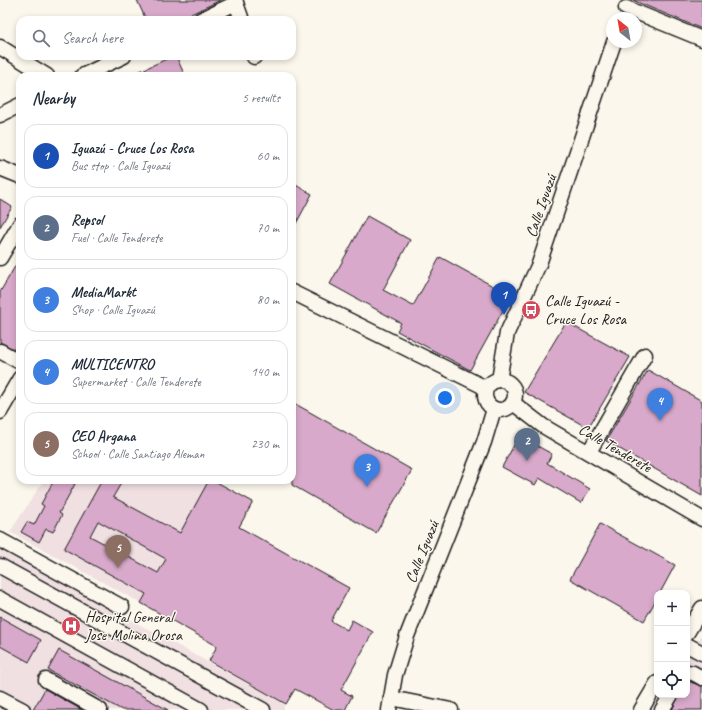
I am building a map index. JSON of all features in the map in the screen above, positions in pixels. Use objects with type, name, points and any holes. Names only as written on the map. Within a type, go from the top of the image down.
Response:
[{"type":"street","points":[[208,16],[236,1],[241,16]]},
{"type":"street","points":[[626,8],[702,39]]},
{"type":"street","points":[[0,47],[16,57]]},
{"type":"street","name":"Calle Iguazú","points":[[500,380],[507,334],[539,264],[612,48]]},
{"type":"street","points":[[21,60],[41,72]]},
{"type":"street","points":[[90,72],[116,60]]},
{"type":"street","points":[[0,115],[16,107]]},
{"type":"street","points":[[0,168],[16,174]]},
{"type":"street","points":[[0,258],[16,231]]},
{"type":"street","points":[[296,294],[486,388]]},
{"type":"street","points":[[0,351],[16,360]]},
{"type":"street","points":[[589,452],[645,355]]},
{"type":"street","points":[[500,380],[506,381],[514,390],[513,403],[505,410],[494,409],[485,400],[486,388],[494,381],[500,380]]},
{"type":"street","points":[[0,412],[16,385]]},
{"type":"street","name":"Calle Tenderete","points":[[513,403],[543,426],[702,519]]},
{"type":"street","name":"Calle Iguazú","points":[[390,704],[395,675],[407,636],[484,442],[494,409]]},
{"type":"street","points":[[0,540],[122,607]]},
{"type":"street","points":[[0,566],[263,710]]},
{"type":"street","points":[[0,599],[201,710]]},
{"type":"street","points":[[690,628],[702,608]]},
{"type":"street","points":[[690,647],[702,653]]},
{"type":"street","points":[[690,664],[702,670]]},
{"type":"street","points":[[690,672],[702,678]]},
{"type":"street","points":[[46,680],[100,710]]},
{"type":"street","points":[[641,710],[654,688]]},
{"type":"street","points":[[0,698],[23,710]]},
{"type":"street","points":[[662,710],[669,698]]},
{"type":"street","points":[[390,704],[451,710]]},
{"type":"shaded area","points":[[41,484],[210,484],[141,603],[10,532]]},
{"type":"shaded area","name":"Hospital General Jose Molina Orosa","points":[[0,548],[284,704],[284,710],[0,710]]},
{"type":"shaded area","points":[[702,634],[702,710],[656,710],[663,698],[690,698],[690,654]]},
{"type":"building","points":[[137,0],[221,0],[187,16],[144,16]]},
{"type":"building","points":[[632,0],[702,0],[702,29]]},
{"type":"building","points":[[164,60],[178,60],[183,72],[138,72]]},
{"type":"building","points":[[296,185],[312,194],[296,224]]},
{"type":"building","points":[[0,199],[12,207],[0,227]]},
{"type":"building","points":[[367,216],[410,240],[383,290],[413,306],[440,257],[511,296],[470,370],[397,331],[401,323],[330,284]]},
{"type":"building","points":[[16,265],[16,350],[0,342],[0,292]]},
{"type":"building","points":[[566,322],[630,357],[588,428],[524,392]]},
{"type":"building","points":[[648,370],[702,401],[702,496],[606,441]]},
{"type":"building","points":[[296,404],[412,470],[376,533],[292,485],[296,484]]},
{"type":"building","points":[[519,436],[552,454],[547,463],[590,489],[581,503],[539,478],[535,485],[502,467]]},
{"type":"building","points":[[52,484],[75,484],[59,513],[62,515],[53,532],[46,529],[39,542],[21,532],[27,522],[34,525],[44,506],[41,504]]},
{"type":"building","points":[[100,484],[121,484],[113,497],[180,533],[207,484],[220,484],[253,502],[239,527],[349,588],[331,621],[347,630],[352,620],[373,632],[341,690],[352,696],[345,710],[334,710],[295,689],[286,704],[209,661],[217,646],[141,603],[146,594],[64,549]],"holes":[[[98,521],[166,559],[158,573],[90,536]]]},
{"type":"building","points":[[600,524],[675,565],[662,590],[654,590],[654,603],[644,621],[570,579]]},
{"type":"building","points":[[0,617],[41,640],[29,662],[0,646]]},
{"type":"building","points":[[59,650],[168,710],[122,710],[48,670]]},
{"type":"building","points":[[690,682],[702,686],[702,710],[672,710],[678,698],[690,698]]},
{"type":"building","points":[[45,689],[82,710],[33,710]]},
{"type":"place","name":"Calle Iguazú - Cruce Los Rosa","points":[[531,310]]},
{"type":"place","name":"Iguazú - Cruce Los Rosa","points":[[504,315]]},
{"type":"place","name":"MULTICENTRO","points":[[660,421]]},
{"type":"place","name":"Repsol","points":[[527,461]]},
{"type":"place","name":"MediaMarkt","points":[[367,487]]},
{"type":"place","name":"CEO Argana","points":[[118,568]]},
{"type":"place","name":"Hospital General Jose Molina Orosa","points":[[71,626]]}]
